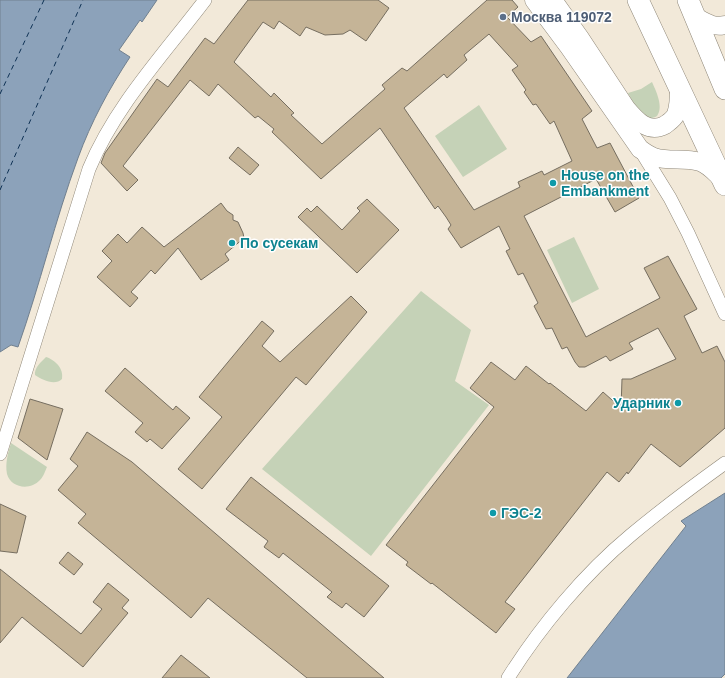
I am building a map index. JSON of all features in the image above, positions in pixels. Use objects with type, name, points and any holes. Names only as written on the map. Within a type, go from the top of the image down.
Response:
[{"type":"main road","points":[[534,0],[569,46],[640,149],[653,157],[662,159],[685,159],[701,162],[710,168],[724,183]]},
{"type":"main road","points":[[553,0],[634,119],[644,126],[653,128],[670,122],[675,116],[678,107],[680,89]]},
{"type":"main road","points":[[638,0],[724,183]]},
{"type":"main road","points":[[692,8],[710,25],[720,27],[725,25]]},
{"type":"main road","points":[[692,8],[725,89]]},
{"type":"street","points":[[0,454],[89,169],[96,151],[107,131],[157,60],[205,0]]},
{"type":"street","points":[[640,149],[670,198],[725,314]]},
{"type":"street","points":[[508,678],[535,639],[573,591],[601,563],[630,536],[725,463]]},
{"type":"green space","points":[[652,82],[659,99],[660,108],[657,116],[647,118],[636,107],[628,93],[641,89]]},
{"type":"green space","points":[[479,105],[507,149],[463,177],[435,136]]},
{"type":"green space","points":[[574,237],[599,289],[572,303],[547,250]]},
{"type":"green space","points":[[421,291],[471,330],[455,381],[489,405],[371,556],[262,469]]},
{"type":"green space","points":[[46,357],[56,362],[62,371],[62,379],[59,381],[48,382],[35,375],[40,363]]},
{"type":"green space","points":[[11,443],[47,467],[40,480],[31,486],[26,487],[17,485],[9,479],[6,466]]},
{"type":"water","points":[[0,0],[157,0],[142,22],[140,20],[119,50],[130,57],[101,106],[83,145],[62,205],[18,347],[11,345],[0,352]]},
{"type":"water","points":[[725,493],[725,674],[721,678],[567,678],[686,526],[681,521]]},
{"type":"building","points":[[248,0],[378,0],[389,8],[366,41],[350,30],[343,34],[325,35],[306,27],[300,36],[279,21],[274,29],[263,22],[234,62],[271,97],[274,93],[294,113],[291,115],[322,144],[385,89],[382,85],[402,68],[407,71],[487,0],[512,0],[518,7],[507,17],[531,42],[541,36],[592,111],[582,119],[597,148],[610,143],[639,198],[615,212],[596,179],[524,216],[586,337],[660,298],[644,268],[668,256],[697,309],[684,316],[702,353],[717,346],[725,362],[725,428],[680,467],[651,444],[628,474],[627,472],[619,482],[607,472],[505,602],[515,609],[496,633],[432,583],[431,584],[406,565],[408,562],[386,545],[494,407],[470,388],[491,362],[515,380],[526,366],[586,411],[603,392],[621,408],[622,379],[631,379],[676,359],[658,328],[629,343],[633,349],[610,361],[606,356],[585,367],[579,367],[567,347],[562,349],[552,328],[546,329],[534,306],[538,303],[523,273],[518,275],[506,251],[510,249],[499,226],[461,248],[448,229],[451,225],[446,217],[438,206],[435,209],[380,128],[321,179],[272,132],[274,129],[258,116],[255,118],[218,84],[209,96],[190,80],[123,166],[138,180],[127,191],[101,163],[105,153],[157,79],[168,87],[205,38],[214,44]],"holes":[[[489,34],[518,66],[512,70],[526,90],[524,92],[533,105],[536,104],[550,124],[554,121],[572,161],[544,175],[542,171],[518,182],[520,187],[474,210],[404,108],[444,74],[447,78],[467,60],[464,55]]]},
{"type":"building","points":[[238,147],[259,165],[250,175],[229,158]]},
{"type":"building","points":[[367,199],[399,230],[357,273],[298,217],[307,208],[311,212],[317,206],[342,230],[360,211],[357,208]]},
{"type":"building","points":[[221,203],[227,211],[233,215],[233,220],[238,222],[244,238],[225,254],[229,260],[201,280],[178,248],[155,274],[151,270],[131,292],[138,298],[130,307],[97,277],[112,261],[102,251],[118,234],[127,243],[142,227],[164,247]]},
{"type":"building","points":[[351,296],[367,312],[306,385],[296,377],[202,489],[178,469],[222,417],[199,397],[262,321],[274,331],[262,346],[280,362]]},
{"type":"building","points":[[125,368],[173,410],[176,406],[190,418],[162,449],[150,439],[147,442],[135,432],[143,423],[105,391]]},
{"type":"building","points":[[30,399],[63,409],[47,460],[18,438]]},
{"type":"building","points":[[87,432],[132,462],[384,678],[307,678],[208,598],[191,618],[78,523],[86,514],[58,490],[78,466],[70,459]]},
{"type":"building","points":[[251,477],[389,586],[364,617],[346,603],[342,608],[327,597],[332,592],[283,553],[279,558],[264,547],[268,541],[226,509]]},
{"type":"building","points":[[0,504],[26,516],[17,553],[0,551]]},
{"type":"building","points":[[68,552],[83,564],[74,575],[59,563]]},
{"type":"building","points":[[0,569],[81,634],[102,609],[93,602],[108,583],[129,600],[122,608],[128,613],[83,667],[22,617],[0,643]]},
{"type":"building","points":[[181,655],[210,678],[162,678]]},
{"type":"ferry route","points":[[0,94],[44,0]]},
{"type":"ferry route","points":[[0,190],[83,0]]},
{"type":"place","name":"Москва 119072","points":[[503,17]]},
{"type":"place","name":"House on the Embankment","points":[[553,183]]},
{"type":"place","name":"По сусекам","points":[[232,243]]},
{"type":"place","name":"Ударник","points":[[678,403]]},
{"type":"place","name":"ГЭС-2","points":[[493,513]]}]
